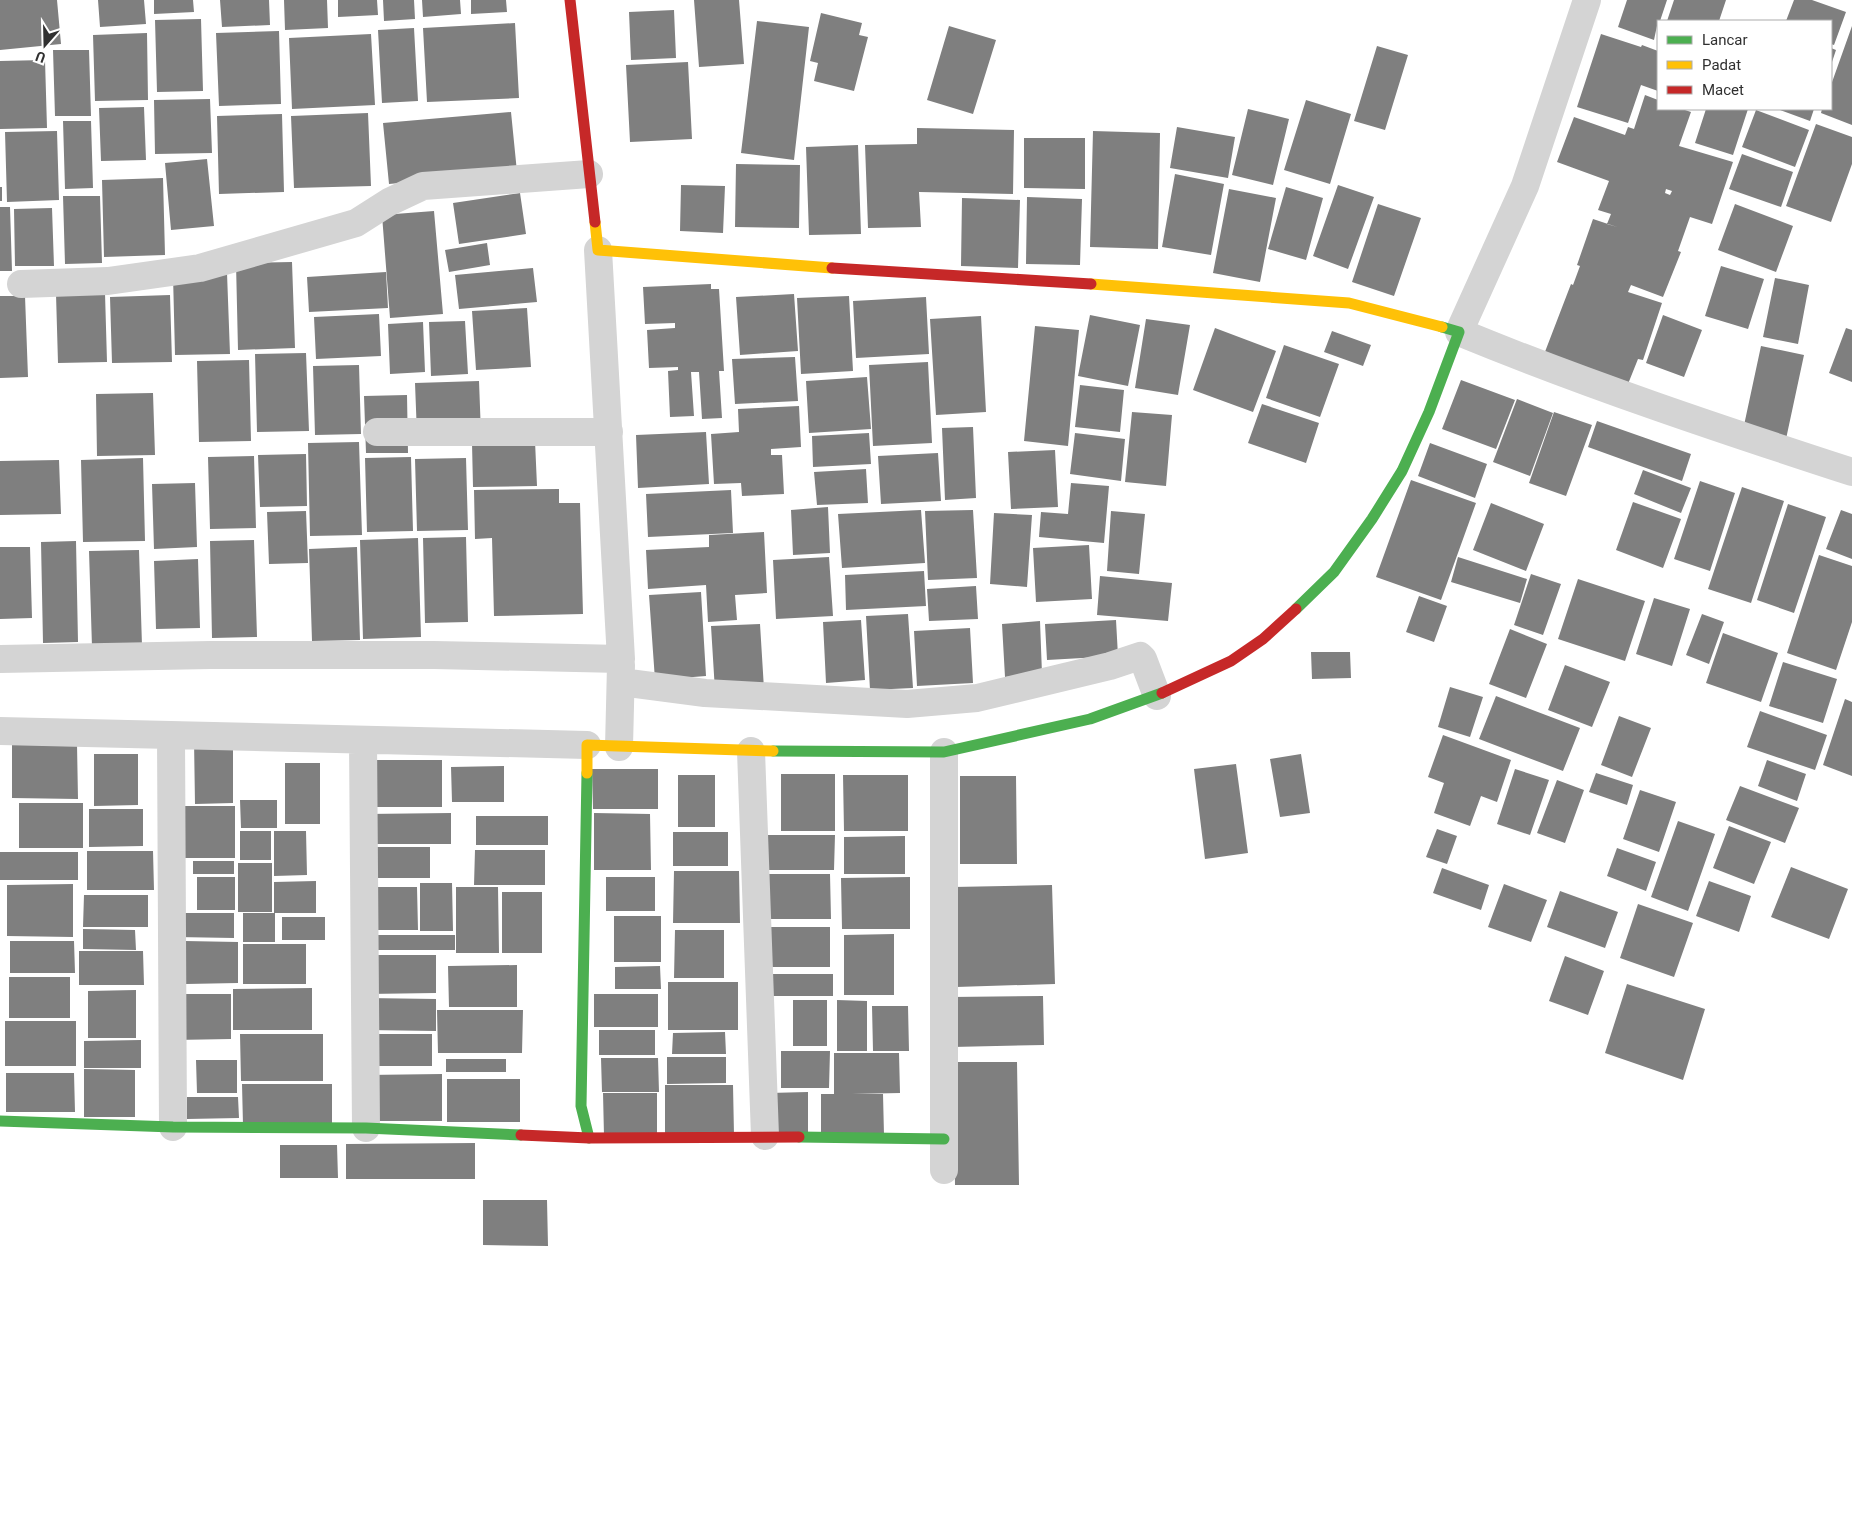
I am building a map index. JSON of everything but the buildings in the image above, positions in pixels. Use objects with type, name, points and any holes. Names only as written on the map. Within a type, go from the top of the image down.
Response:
[{"type":"street","points":[[570,0],[598,250],[621,679],[619,736]]},
{"type":"street","points":[[0,731],[587,745],[619,736],[751,752],[944,752],[1090,719],[1231,660],[1263,639],[1296,610],[1334,572],[1372,519],[1402,471],[1429,412],[1456,332],[1525,186],[1588,0]]},
{"type":"street","points":[[21,284],[108,281],[200,268],[356,223],[389,202],[423,186],[589,174]]},
{"type":"street","points":[[598,250],[864,272],[1146,287],[1349,303],[1456,332],[1544,367],[1852,472]]},
{"type":"street","points":[[378,432],[608,432]]},
{"type":"street","points":[[0,659],[220,655],[434,655],[621,679],[704,693],[908,704],[977,698],[1110,666],[1140,656],[1143,659],[1156,692]]},
{"type":"street","points":[[171,736],[172,1127]]},
{"type":"street","points":[[363,740],[366,1128]]},
{"type":"street","points":[[587,745],[581,1106],[589,1138]]},
{"type":"street","points":[[751,752],[765,1136]]},
{"type":"street","points":[[944,752],[944,1170]]},
{"type":"street","points":[[0,1121],[172,1127],[366,1128],[589,1138],[765,1136],[944,1139]]},
{"type":"traffic: fast","points":[[1296,609],[1334,572],[1372,519],[1402,471],[1429,412],[1459,332],[1442,327]]},
{"type":"traffic: fast","points":[[773,751],[944,752],[1090,719],[1162,693]]},
{"type":"traffic: fast","points":[[587,773],[581,1106],[589,1138]]},
{"type":"traffic: fast","points":[[0,1121],[173,1127],[366,1128],[521,1135]]},
{"type":"traffic: fast","points":[[799,1137],[944,1139]]},
{"type":"traffic: slow","points":[[595,222],[598,250],[832,268]]},
{"type":"traffic: slow","points":[[1091,284],[1349,303],[1442,327]]},
{"type":"traffic: slow","points":[[587,773],[587,745],[773,751]]},
{"type":"traffic: jam","points":[[570,0],[595,222]]},
{"type":"traffic: jam","points":[[832,268],[1091,284]]},
{"type":"traffic: jam","points":[[1162,693],[1231,661],[1263,639],[1296,609]]},
{"type":"traffic: jam","points":[[521,1135],[589,1138],[799,1137]]}]
